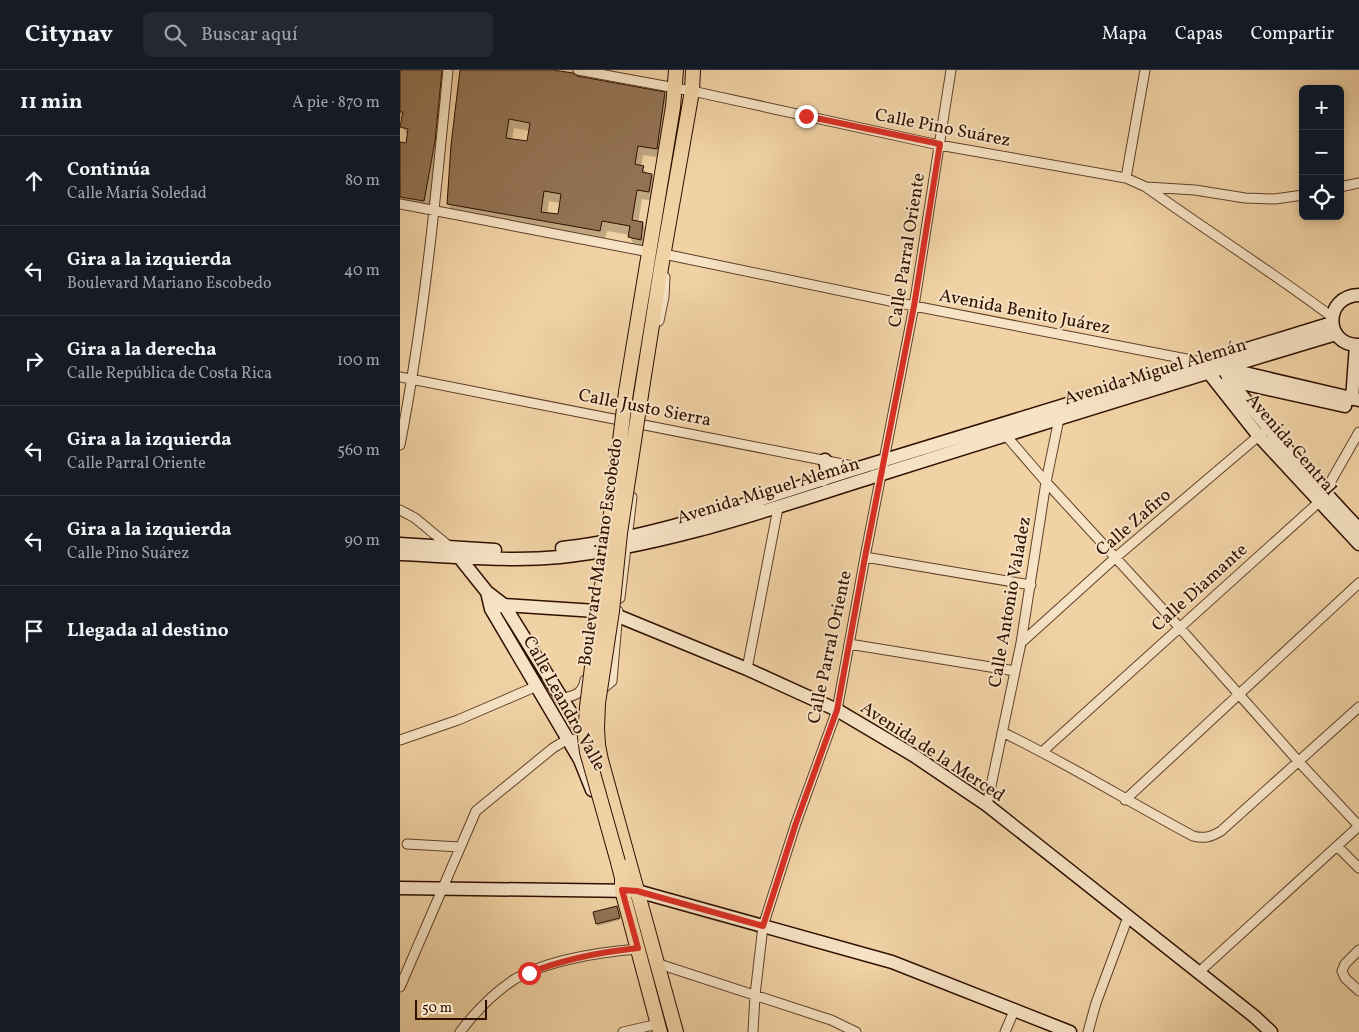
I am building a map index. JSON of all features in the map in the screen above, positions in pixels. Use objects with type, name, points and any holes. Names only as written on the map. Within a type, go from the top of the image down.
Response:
[{"type":"main road","name":"Boulevard Mariano Escobedo","points":[[659,1028],[622,890],[622,878],[591,765],[586,737],[587,707],[623,396],[648,258],[675,88],[676,70]]},
{"type":"main road","name":"Boulevard Mariano Escobedo","points":[[679,1031],[656,963],[601,760],[598,745],[598,703],[612,611],[620,533],[692,91],[693,70]]},
{"type":"street","points":[[400,446],[413,379],[435,211],[448,70]]},
{"type":"street","name":"Calle Pino Suárez","points":[[578,70],[692,91],[940,144],[1126,178],[1146,187],[1195,190],[1260,200],[1299,195]]},
{"type":"street","name":"Calle Parral Oriente","points":[[753,1032],[763,926],[796,823],[837,710],[914,306],[951,70]]},
{"type":"street","points":[[1126,178],[1145,70]]},
{"type":"street","points":[[1344,186],[1359,183]]},
{"type":"street","points":[[1146,187],[1292,287],[1333,324],[1344,341],[1357,345],[1357,403]]},
{"type":"street","points":[[400,204],[648,258]]},
{"type":"street","name":"Avenida Benito Juárez","points":[[664,254],[1207,368]]},
{"type":"street","points":[[1333,324],[1339,302],[1345,298],[1359,295]]},
{"type":"street","name":"Avenida Miguel Alemán","points":[[400,554],[603,547],[885,460],[1002,430],[1058,419],[1333,324]]},
{"type":"street","points":[[1222,362],[1357,403]]},
{"type":"street","name":"Avenida Central","points":[[1222,362],[1230,381],[1263,431]]},
{"type":"street","points":[[1207,368],[1230,381],[1357,403]]},
{"type":"street","name":"Avenida Miguel Alemán","points":[[627,541],[670,537],[778,508],[882,474],[1002,430],[1063,404],[1207,368]]},
{"type":"street","name":"Avenida Central","points":[[1207,368],[1322,497],[1359,544]]},
{"type":"street","name":"Calle Justo Sierra","points":[[400,377],[825,460],[882,474]]},
{"type":"street","points":[[623,396],[627,408],[630,409],[642,400]]},
{"type":"street","points":[[563,698],[576,696],[585,684],[623,396]]},
{"type":"street","points":[[572,714],[612,681],[618,616],[642,424],[642,400]]},
{"type":"street","name":"Calle Antonio Valadez","points":[[987,805],[1021,643],[1046,482],[1058,419],[1063,404]]},
{"type":"street","points":[[1002,430],[1046,482],[1359,826],[1198,973]]},
{"type":"street","name":"Calle Zafiro","points":[[1021,643],[1263,431]]},
{"type":"street","name":"Calle Diamante","points":[[1042,752],[1322,497],[1359,432]]},
{"type":"street","points":[[823,480],[827,471],[825,460]]},
{"type":"street","name":"Avenida Central","points":[[1322,497],[1359,530]]},
{"type":"street","points":[[747,669],[778,508]]},
{"type":"street","name":"Calle Leandro Valle","points":[[400,510],[415,518],[454,552],[487,592],[504,606],[601,760]]},
{"type":"street","name":"Avenida Miguel Alemán","points":[[400,544],[454,552]]},
{"type":"street","points":[[865,557],[1031,585]]},
{"type":"street","points":[[1125,800],[1359,583]]},
{"type":"street","name":"Calle Leandro Valle","points":[[487,592],[491,609],[580,760],[594,796],[622,890]]},
{"type":"street","name":"Avenida de la Merced","points":[[491,609],[504,606],[596,611],[618,616],[747,669],[837,710],[912,755],[987,805],[1255,1017],[1271,1032]]},
{"type":"street","points":[[849,644],[1014,671]]},
{"type":"street","points":[[400,740],[458,720],[537,686]]},
{"type":"street","points":[[1002,732],[1042,752],[1192,836],[1207,838],[1221,831],[1359,707]]},
{"type":"street","points":[[400,986],[476,811],[539,759],[568,738],[582,741],[601,760]]},
{"type":"street","points":[[407,844],[460,847]]},
{"type":"street","points":[[1337,846],[1359,868]]},
{"type":"street","points":[[400,888],[586,892],[637,891],[892,962],[1070,1032]]},
{"type":"street","points":[[1088,1032],[1096,1003],[1128,917]]},
{"type":"street","points":[[460,1032],[473,1015],[494,994],[517,978],[570,959],[638,948]]},
{"type":"street","points":[[1359,950],[1342,967],[1342,974],[1359,991]]},
{"type":"street","points":[[656,963],[831,1020],[856,1032]]},
{"type":"street","points":[[1005,1032],[1014,1011]]},
{"type":"street","points":[[623,1032],[659,1028]]},
{"type":"building","points":[[400,70],[442,70],[435,141],[424,201],[400,197],[400,142],[406,143],[408,129],[400,127],[403,112],[400,112]]},
{"type":"building","points":[[460,70],[553,70],[665,92],[657,149],[638,146],[635,164],[644,166],[642,172],[652,174],[649,192],[637,190],[632,220],[643,222],[641,240],[628,237],[630,226],[602,221],[600,231],[447,204],[451,145]],"holes":[[[509,119],[530,123],[527,141],[506,138]],[[544,191],[561,194],[558,214],[541,212]]]},
{"type":"building","points":[[617,906],[620,918],[596,924],[593,912]]},
{"type":"route","points":[[529,973],[570,959],[638,948],[622,890],[637,891],[763,926],[796,823],[837,710],[914,306],[940,144],[806,116]]}]
